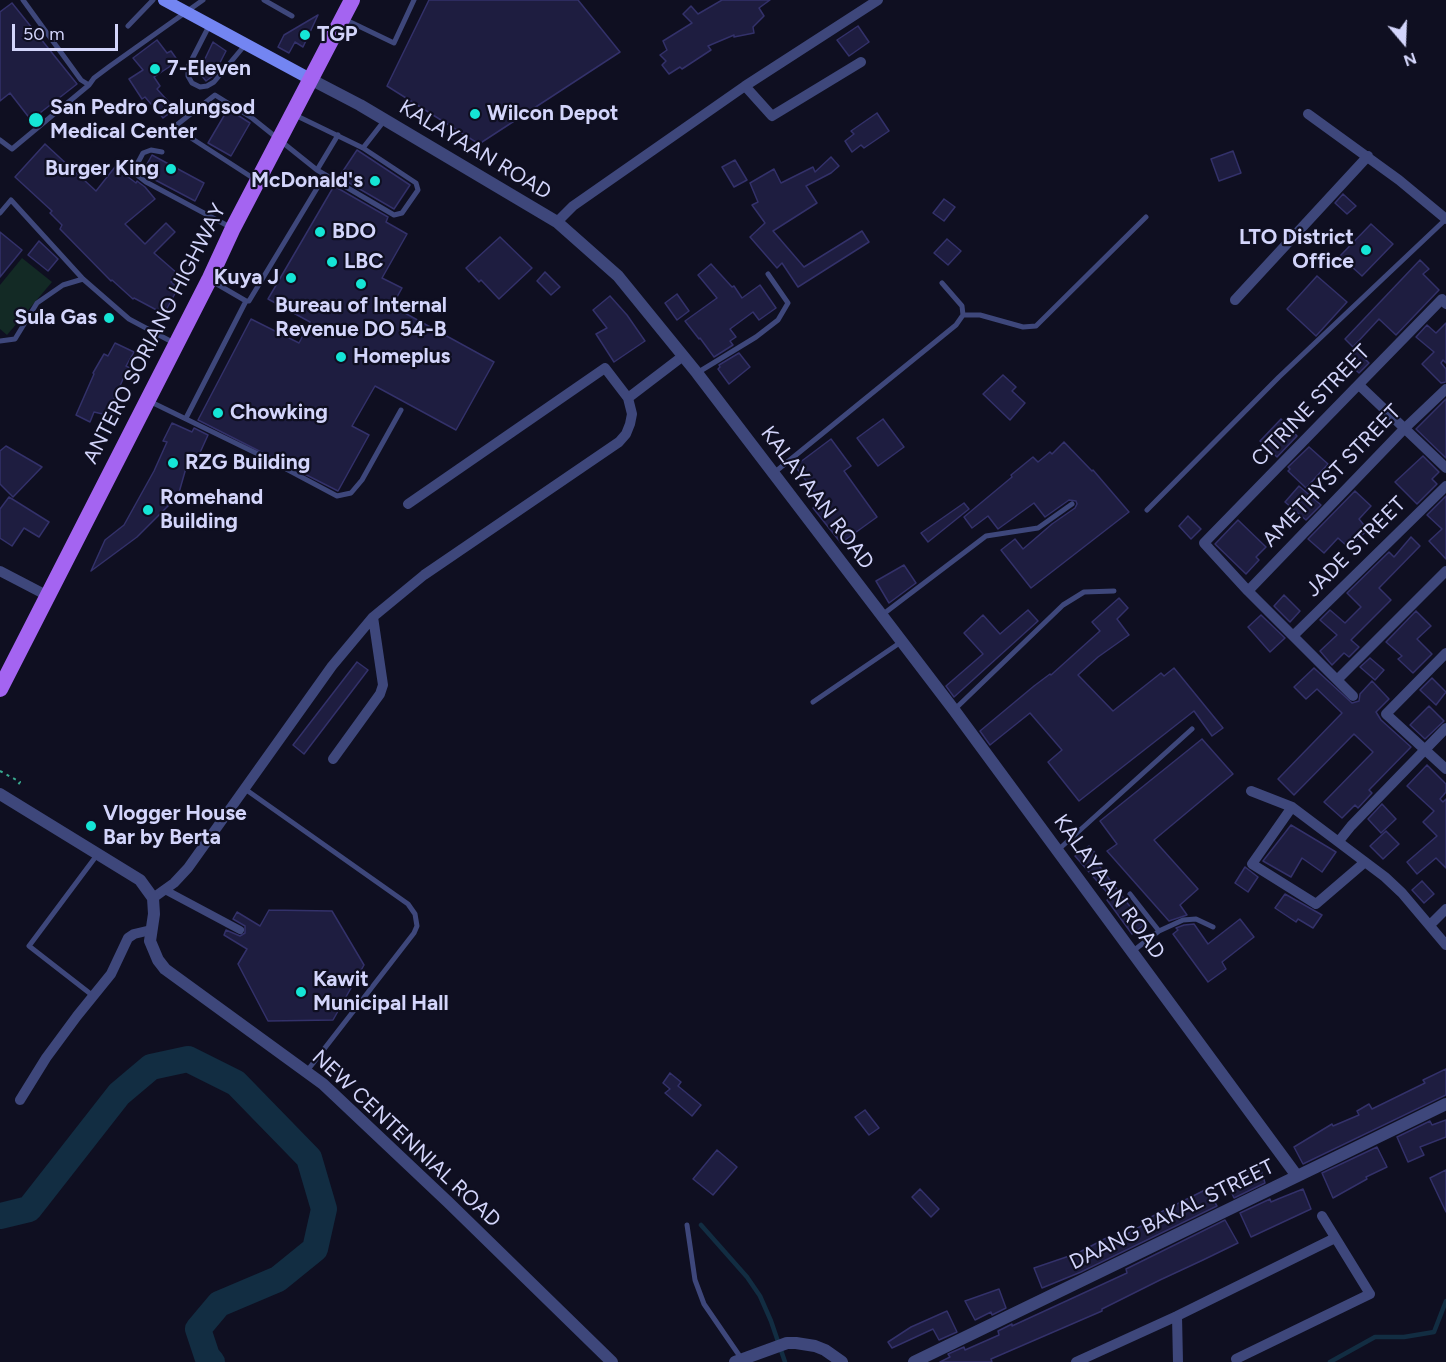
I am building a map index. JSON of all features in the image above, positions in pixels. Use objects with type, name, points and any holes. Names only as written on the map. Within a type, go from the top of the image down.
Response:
[{"type":"main road","name":"KALAYAAN ROAD","points":[[164,0],[312,80]]},
{"type":"main road","name":"ANTERO SORIANO HIGHWAY","points":[[0,689],[209,280],[233,228],[352,0]]},
{"type":"street","points":[[558,222],[573,206],[745,86],[878,0]]},
{"type":"street","points":[[745,86],[772,116],[861,62]]},
{"type":"street","name":"KALAYAAN ROAD","points":[[312,80],[385,120],[558,222],[618,276],[697,373],[902,641],[1297,1176]]},
{"type":"street","points":[[1308,114],[1368,156],[1446,219]]},
{"type":"street","points":[[1235,300],[1368,156]]},
{"type":"street","name":"CITRINE STREET","points":[[1248,591],[1204,543],[1442,299],[1446,304]]},
{"type":"street","points":[[628,398],[683,356]]},
{"type":"street","points":[[0,794],[140,880],[153,898],[188,868],[332,666],[373,617],[424,575],[619,442],[626,434],[630,424],[632,414],[628,398],[606,368],[408,504]]},
{"type":"street","points":[[1359,385],[1446,468]]},
{"type":"street","name":"AMETHYST STREET","points":[[1248,591],[1404,429],[1446,389]]},
{"type":"street","name":"JADE STREET","points":[[1294,635],[1446,486]]},
{"type":"street","points":[[0,571],[48,596]]},
{"type":"street","points":[[1338,679],[1446,571]]},
{"type":"street","points":[[1248,591],[1353,696]]},
{"type":"street","points":[[333,759],[380,694],[383,685],[373,617]]},
{"type":"street","points":[[1446,653],[1386,714],[1426,748],[1446,769]]},
{"type":"street","points":[[1339,841],[1446,728]]},
{"type":"street","points":[[1251,791],[1292,807],[1385,877],[1402,893],[1446,945]]},
{"type":"street","points":[[1292,807],[1252,864],[1316,904],[1365,862]]},
{"type":"street","points":[[165,890],[240,930]]},
{"type":"street","name":"NEW CENTENNIAL ROAD","points":[[153,898],[154,914],[151,930],[153,951],[165,969],[307,1071],[331,1091],[612,1362]]},
{"type":"street","points":[[1430,925],[1446,909]]},
{"type":"street","points":[[20,1100],[92,995],[111,974],[128,938],[134,934],[151,930]]},
{"type":"street","name":"DAANG BAKAL STREET","points":[[914,1362],[1446,1104]]},
{"type":"street","points":[[1236,1359],[1370,1294],[1322,1216]]},
{"type":"street","points":[[1076,1362],[1177,1316],[1335,1238]]},
{"type":"street","points":[[1177,1316],[1178,1362]]},
{"type":"street","points":[[739,1361],[787,1343],[796,1342],[825,1350],[842,1362]]},
{"type":"lane","points":[[23,0],[81,80],[89,85]]},
{"type":"lane","points":[[128,26],[153,0]]},
{"type":"lane","points":[[0,140],[12,149],[89,85],[94,78],[203,0]]},
{"type":"lane","points":[[264,0],[292,16]]},
{"type":"lane","points":[[343,19],[394,43],[414,0]]},
{"type":"lane","points":[[210,24],[188,67],[188,76],[192,83],[200,87],[214,82],[246,44]]},
{"type":"lane","points":[[258,181],[174,127],[215,95],[252,118],[317,170],[394,215],[402,213],[418,190],[418,184],[363,148],[294,114]]},
{"type":"lane","points":[[363,148],[385,120]]},
{"type":"lane","points":[[317,170],[338,135]]},
{"type":"lane","points":[[162,152],[151,150],[142,153],[134,170],[137,175],[233,228]]},
{"type":"lane","points":[[186,417],[246,301],[252,298],[325,175]]},
{"type":"lane","points":[[0,213],[11,200],[83,279],[129,320],[176,344]]},
{"type":"lane","points":[[963,315],[980,315],[1023,327],[1036,326],[1146,217]]},
{"type":"lane","points":[[1147,510],[1279,377],[1446,219]]},
{"type":"lane","points":[[697,373],[756,337],[778,320],[788,303],[768,274]]},
{"type":"lane","points":[[0,341],[15,339],[37,303],[63,285],[83,279]]},
{"type":"lane","points":[[209,280],[246,301]]},
{"type":"lane","points":[[774,473],[957,325],[963,315],[960,302],[942,283]]},
{"type":"lane","points":[[148,400],[186,417],[332,494],[341,496],[351,493],[362,480],[401,410]]},
{"type":"lane","points":[[882,615],[986,536],[1038,528],[1072,504]]},
{"type":"lane","points":[[954,710],[1063,606],[1084,592],[1114,591]]},
{"type":"lane","points":[[813,702],[886,655],[902,641]]},
{"type":"lane","points":[[1058,850],[1192,729]]},
{"type":"lane","points":[[244,789],[408,904],[415,914],[417,926],[414,933],[307,1071]]},
{"type":"lane","points":[[92,995],[29,946],[99,853]]},
{"type":"lane","points":[[1130,894],[1159,931]]},
{"type":"lane","points":[[1131,952],[1159,931],[1184,920],[1196,919],[1213,927]]},
{"type":"lane","points":[[687,1225],[695,1280],[704,1304],[739,1361]]},
{"type":"path","points":[[0,771],[20,782],[18,785]]},
{"type":"green space","points":[[22,258],[52,282],[7,335],[0,329],[0,285]]},
{"type":"building","name":"Wilcon Depot","points":[[429,0],[578,0],[620,52],[479,144],[387,86]]},
{"type":"building","points":[[722,0],[770,0],[759,8],[764,16],[753,27],[754,33],[734,37],[734,35],[708,46],[711,50],[682,69],[680,67],[669,74],[662,65],[666,61],[660,55],[667,50],[663,41],[692,23],[683,14],[691,6],[698,14]]},
{"type":"building","points":[[12,3],[77,84],[31,120],[10,93],[0,101],[0,12]]},
{"type":"building","points":[[318,15],[303,47],[295,42],[289,53],[278,47],[284,35]]},
{"type":"building","points":[[858,26],[869,42],[849,56],[837,40]]},
{"type":"building","points":[[157,40],[167,53],[171,51],[178,61],[154,77],[160,86],[157,89],[175,109],[163,118],[145,97],[142,99],[129,79],[143,70],[133,58]]},
{"type":"building","points":[[213,42],[226,51],[213,76],[206,81],[195,68],[203,63]]},
{"type":"building","points":[[228,109],[250,123],[231,156],[208,143]]},
{"type":"building","points":[[877,113],[889,131],[864,148],[861,145],[852,152],[845,141],[854,134],[851,131]]},
{"type":"building","points":[[45,144],[96,191],[115,167],[145,187],[155,199],[125,224],[145,244],[166,223],[175,232],[154,253],[178,274],[171,282],[178,288],[164,314],[133,299],[111,281],[60,229],[62,225],[50,213],[52,211],[15,177]]},
{"type":"building","name":"McDonald's","points":[[357,150],[410,185],[394,209],[339,177]]},
{"type":"building","points":[[1233,151],[1241,173],[1219,181],[1211,159]]},
{"type":"building","points":[[152,155],[204,183],[195,201],[142,173]]},
{"type":"building","points":[[831,157],[839,166],[831,173],[806,186],[817,203],[773,231],[804,267],[862,231],[869,242],[798,287],[782,263],[777,268],[750,237],[765,223],[752,205],[758,202],[750,183],[774,169],[781,183],[813,167],[815,172]]},
{"type":"building","points":[[735,160],[747,180],[734,187],[722,167]]},
{"type":"building","points":[[334,186],[388,217],[386,222],[407,234],[382,278],[402,288],[392,306],[494,362],[456,430],[375,386],[352,426],[369,435],[338,491],[198,420],[251,319],[299,343],[310,322],[268,299]]},
{"type":"building","points":[[1343,194],[1356,206],[1347,214],[1335,203]]},
{"type":"building","points":[[944,199],[955,207],[944,221],[933,213]]},
{"type":"building","name":"LTO District Office","points":[[1371,224],[1393,244],[1362,276],[1340,256]]},
{"type":"building","points":[[0,232],[22,250],[0,277]]},
{"type":"building","points":[[500,237],[532,268],[499,299],[466,268]]},
{"type":"building","points":[[947,239],[961,251],[948,265],[934,253]]},
{"type":"building","points":[[39,241],[58,259],[48,271],[28,255]]},
{"type":"building","points":[[1420,260],[1429,269],[1423,274],[1439,290],[1396,335],[1379,319],[1353,347],[1345,339]]},
{"type":"building","points":[[711,264],[732,287],[734,286],[742,298],[760,285],[776,308],[759,320],[753,312],[730,329],[736,337],[730,341],[733,345],[714,357],[685,321],[717,298],[698,275]]},
{"type":"building","points":[[545,272],[560,287],[551,295],[537,281]]},
{"type":"building","points":[[1317,276],[1347,302],[1316,336],[1287,309]]},
{"type":"building","points":[[677,294],[689,311],[677,320],[665,303]]},
{"type":"building","points":[[610,296],[645,341],[614,362],[596,334],[607,328],[593,310]]},
{"type":"building","points":[[1446,323],[1446,363],[1443,360],[1441,363],[1446,369],[1446,382],[1441,383],[1422,364],[1434,352],[1416,337],[1427,325],[1436,333]]},
{"type":"building","points":[[115,343],[134,352],[126,366],[138,372],[133,382],[124,377],[114,399],[120,402],[115,414],[109,411],[107,415],[94,412],[90,422],[76,415],[93,373],[104,354],[108,356]]},
{"type":"building","points":[[1354,348],[1369,363],[1359,373],[1344,359]]},
{"type":"building","points":[[739,353],[750,367],[729,384],[718,369],[719,365]]},
{"type":"building","points":[[1003,375],[1016,387],[1012,391],[1025,403],[1010,420],[983,394]]},
{"type":"building","points":[[1446,399],[1446,458],[1416,429]]},
{"type":"building","points":[[883,419],[904,447],[878,466],[857,438]]},
{"type":"building","points":[[1281,419],[1297,436],[1277,457],[1260,441]]},
{"type":"building","points":[[172,423],[192,432],[194,428],[208,435],[198,457],[190,454],[178,496],[137,537],[91,571],[105,540],[124,525],[154,471],[167,442],[163,441]]},
{"type":"building","points":[[831,439],[851,466],[844,471],[877,517],[841,543],[813,508],[822,502],[795,466]]},
{"type":"building","points":[[1064,442],[1093,470],[1129,512],[1031,588],[1001,550],[1015,539],[1023,549],[1075,508],[1076,501],[1069,500],[1045,517],[1034,503],[998,529],[988,516],[972,528],[964,517],[1033,457],[1038,462],[1050,452],[1052,454]]},
{"type":"building","points":[[6,446],[42,467],[13,497],[0,484],[0,451]]},
{"type":"building","points":[[1309,447],[1328,464],[1306,488],[1288,471],[1290,469],[1288,467]]},
{"type":"building","points":[[1423,456],[1439,472],[1432,479],[1437,484],[1417,504],[1395,482]]},
{"type":"building","points":[[1299,486],[1321,505],[1306,520],[1285,502]]},
{"type":"building","points":[[1355,491],[1371,506],[1359,519],[1368,530],[1348,547],[1338,538],[1324,553],[1308,539]]},
{"type":"building","points":[[1446,496],[1446,559],[1429,541],[1442,529],[1427,515]]},
{"type":"building","points":[[9,497],[49,522],[39,537],[24,528],[12,546],[0,538],[0,509]]},
{"type":"building","points":[[964,503],[969,509],[928,542],[921,533]]},
{"type":"building","points":[[1188,516],[1201,529],[1191,539],[1179,526]]},
{"type":"building","points":[[1238,520],[1266,547],[1256,557],[1259,560],[1246,574],[1215,544]]},
{"type":"building","points":[[1411,537],[1420,546],[1379,588],[1391,600],[1351,640],[1359,647],[1349,657],[1344,653],[1332,665],[1320,651],[1337,635],[1320,620],[1330,610],[1345,623],[1361,607],[1347,593],[1389,552],[1394,557]]},
{"type":"building","points":[[904,565],[916,583],[889,603],[876,581]]},
{"type":"building","points":[[1284,595],[1300,611],[1290,622],[1274,606]]},
{"type":"building","points":[[1119,598],[1128,608],[1117,619],[1129,635],[1098,657],[1078,675],[1113,711],[1161,673],[1164,676],[1174,668],[1223,728],[1212,736],[1194,711],[1079,801],[1048,762],[1062,750],[1030,713],[990,745],[980,731],[1034,686],[1051,675],[1100,631],[1092,622]]},
{"type":"building","points":[[1028,610],[1038,621],[954,697],[946,686],[983,654],[964,633],[983,615],[1000,634]]},
{"type":"building","points":[[1416,611],[1431,626],[1417,639],[1432,654],[1413,673],[1398,659],[1402,656],[1386,642]]},
{"type":"building","points":[[1261,615],[1285,638],[1270,652],[1248,627]]},
{"type":"building","points":[[1370,658],[1384,670],[1375,680],[1360,667]]},
{"type":"building","points":[[357,662],[368,670],[304,754],[293,745]]},
{"type":"building","points":[[1314,668],[1352,703],[1359,701],[1360,694],[1372,681],[1389,699],[1376,712],[1381,720],[1411,747],[1369,790],[1372,793],[1358,808],[1355,805],[1342,818],[1324,802],[1373,752],[1354,734],[1294,795],[1278,779],[1342,713],[1317,689],[1306,699],[1294,687]]},
{"type":"building","points":[[1432,678],[1446,692],[1436,705],[1420,690]]},
{"type":"building","points":[[1429,706],[1444,721],[1425,739],[1410,725]]},
{"type":"building","points":[[1202,739],[1233,774],[1154,840],[1198,889],[1180,905],[1187,915],[1169,921],[1107,851],[1117,844],[1100,821]]},
{"type":"building","points":[[1427,765],[1446,784],[1446,792],[1440,799],[1443,802],[1446,799],[1446,868],[1436,858],[1417,874],[1407,862],[1437,836],[1423,822],[1434,811],[1407,786]]},
{"type":"building","points":[[1382,804],[1396,819],[1381,833],[1368,819]]},
{"type":"building","points":[[1291,825],[1336,852],[1322,872],[1302,858],[1291,877],[1263,861]]},
{"type":"building","points":[[1386,831],[1399,844],[1383,859],[1370,846]]},
{"type":"building","points":[[1089,846],[1098,856],[1094,859],[1144,925],[1132,934],[1107,900],[1111,897],[1075,856]]},
{"type":"building","points":[[1245,867],[1258,877],[1248,892],[1235,883]]},
{"type":"building","points":[[1422,881],[1434,894],[1424,903],[1412,890]]},
{"type":"building","points":[[1285,894],[1322,915],[1313,928],[1298,919],[1296,922],[1275,908]]},
{"type":"building","name":"Kawit Municipal Hall","points":[[269,910],[332,911],[364,965],[333,1020],[268,1021],[238,964],[247,949],[224,935],[226,930],[240,936],[245,933],[245,926],[233,919],[237,912],[260,926]]},
{"type":"building","points":[[1240,919],[1254,937],[1222,962],[1226,969],[1208,982],[1173,934],[1178,930],[1176,928],[1194,924],[1208,944]]},
{"type":"building","points":[[1446,1069],[1446,1095],[1303,1164],[1294,1147],[1332,1124],[1333,1126],[1359,1115],[1357,1111],[1369,1104],[1372,1109],[1425,1083],[1423,1080]]},
{"type":"building","points":[[670,1073],[681,1082],[678,1086],[701,1105],[692,1116],[665,1093],[670,1089],[663,1083]]},
{"type":"building","points":[[865,1110],[879,1128],[869,1135],[855,1117]]},
{"type":"building","points":[[1446,1120],[1446,1137],[1420,1147],[1424,1155],[1408,1162],[1397,1137],[1430,1121],[1432,1125]]},
{"type":"building","points":[[1377,1147],[1387,1167],[1333,1198],[1322,1173]]},
{"type":"building","points":[[717,1150],[737,1167],[713,1195],[693,1179]]},
{"type":"building","points":[[1260,1167],[1265,1183],[1234,1198],[1226,1180]]},
{"type":"building","points":[[1446,1170],[1446,1212],[1430,1178]]},
{"type":"building","points":[[920,1189],[939,1209],[931,1217],[912,1197]]},
{"type":"building","points":[[1207,1189],[1217,1206],[1081,1272],[1042,1288],[1034,1268],[1078,1253],[1110,1236],[1113,1242],[1143,1225],[1141,1222]]},
{"type":"building","points":[[1303,1189],[1311,1209],[1251,1237],[1240,1213],[1270,1199],[1271,1202]]},
{"type":"building","points":[[1225,1220],[1238,1243],[1102,1311],[991,1359],[992,1362],[940,1362],[950,1357],[948,1354],[964,1347],[965,1350],[999,1335],[998,1331],[1012,1324],[1012,1326],[1127,1273],[1126,1269]]},
{"type":"building","points":[[999,1289],[1006,1308],[975,1320],[965,1301]]},
{"type":"building","points":[[947,1311],[957,1332],[939,1340],[933,1329],[892,1348],[888,1342],[911,1327]]},
{"type":"waterway","points":[[0,1216],[29,1209],[119,1094],[151,1067],[188,1059],[236,1083],[309,1158],[324,1209],[315,1249],[278,1279],[219,1304],[198,1329],[207,1356],[212,1362]]},
{"type":"waterway","points":[[701,1225],[747,1277],[760,1296],[785,1362]]},
{"type":"waterway","points":[[1330,1362],[1375,1337],[1404,1337],[1434,1332],[1446,1301]]},
{"type":"place","name":"TGP","points":[[305,35]]},
{"type":"place","name":"7-Eleven","points":[[155,69]]},
{"type":"place","name":"Wilcon Depot","points":[[475,114]]},
{"type":"place","name":"San Pedro Calungsod Medical Center","points":[[36,120]]},
{"type":"place","name":"Burger King","points":[[171,169]]},
{"type":"place","name":"McDonald's","points":[[375,181]]},
{"type":"place","name":"BDO","points":[[320,232]]},
{"type":"place","name":"LTO District Office","points":[[1366,250]]},
{"type":"place","name":"LBC","points":[[332,262]]},
{"type":"place","name":"Kuya J","points":[[291,278]]},
{"type":"place","name":"Bureau of Internal Revenue DO 54-B","points":[[361,284]]},
{"type":"place","name":"Sula Gas","points":[[109,318]]},
{"type":"place","name":"Homeplus","points":[[341,357]]},
{"type":"place","name":"Chowking","points":[[218,413]]},
{"type":"place","name":"RZG Building","points":[[173,463]]},
{"type":"place","name":"Romehand Building","points":[[148,510]]},
{"type":"place","name":"Vlogger House Bar by Berta","points":[[91,826]]},
{"type":"place","name":"Kawit Municipal Hall","points":[[301,992]]}]
